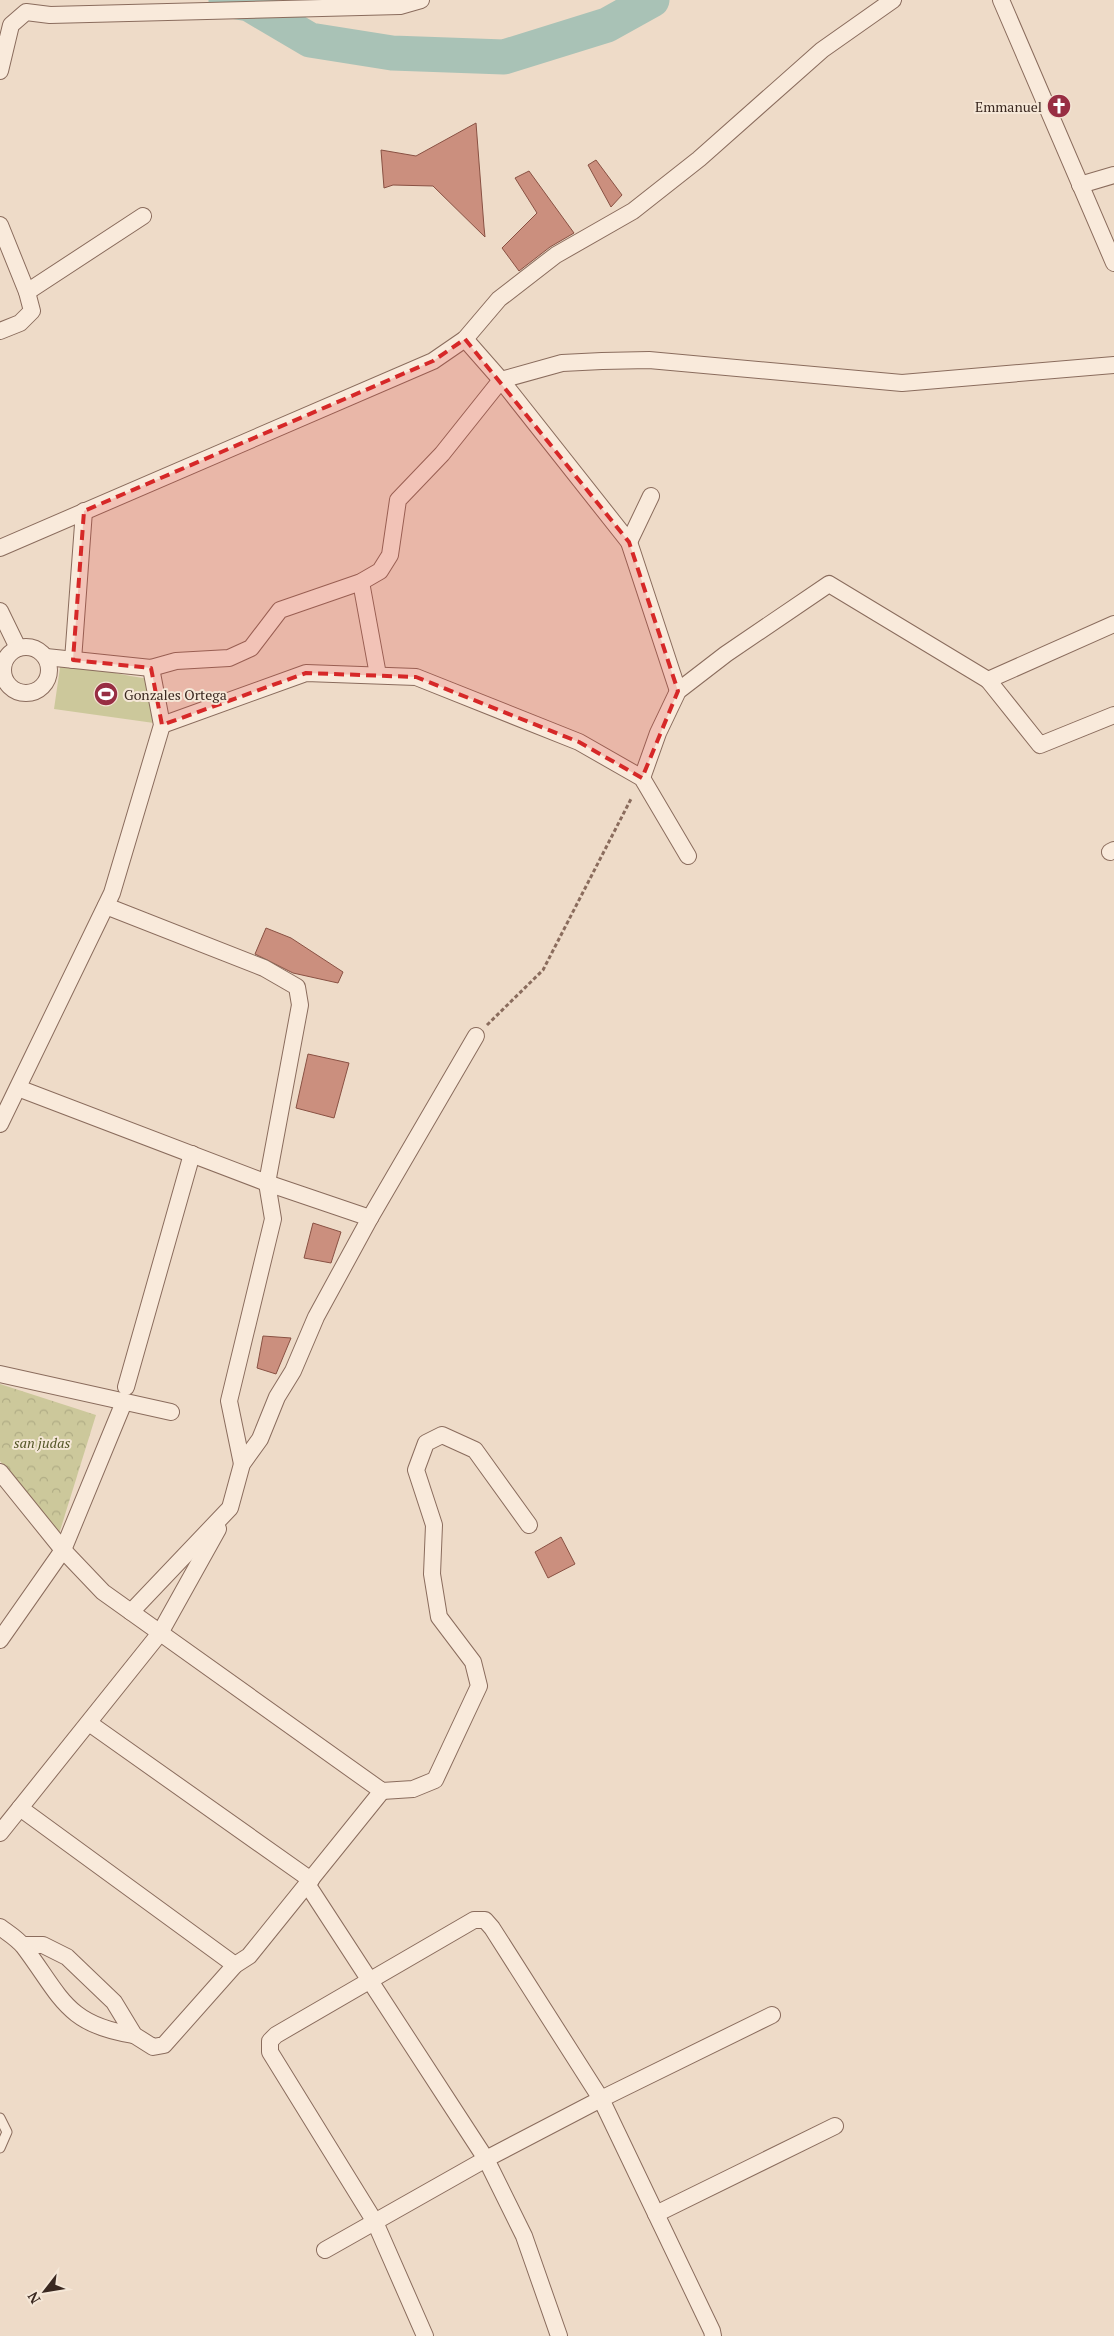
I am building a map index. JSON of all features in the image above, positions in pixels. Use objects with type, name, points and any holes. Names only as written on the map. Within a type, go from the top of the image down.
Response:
[{"type":"street","points":[[0,71],[11,25],[26,12],[50,16],[271,4],[400,6],[421,0]]},
{"type":"street","points":[[0,548],[433,361],[465,339],[499,300],[556,255],[632,211],[699,159],[822,50],[893,0]]},
{"type":"street","points":[[1001,0],[1114,263]]},
{"type":"street","points":[[1080,185],[1114,175]]},
{"type":"street","points":[[27,292],[143,216]]},
{"type":"street","points":[[0,225],[27,292],[32,312],[20,322],[0,331]]},
{"type":"street","points":[[465,339],[501,380],[629,542],[678,691]]},
{"type":"street","points":[[46,657],[151,668],[176,660],[228,658],[251,648],[280,610],[361,582],[380,571],[390,555],[398,500],[442,454],[501,380],[562,363],[649,360],[902,383],[1114,365]]},
{"type":"street","points":[[629,542],[651,496]]},
{"type":"street","points":[[73,660],[84,511]]},
{"type":"street","points":[[361,582],[378,675]]},
{"type":"street","points":[[642,778],[658,733],[678,691],[726,654],[829,584],[988,680],[1040,745],[1114,715]]},
{"type":"street","points":[[0,611],[18,648]]},
{"type":"street","points":[[988,680],[1114,624]]},
{"type":"street","points":[[31,647],[39,650],[46,657],[49,667],[44,684],[29,693],[20,692],[3,682],[3,664],[7,655],[18,648],[31,647]]},
{"type":"street","points":[[0,1124],[112,893],[162,724],[151,668]]},
{"type":"street","points":[[162,724],[306,673],[416,677],[579,742],[642,778],[688,856]]},
{"type":"street","points":[[106,906],[264,968],[297,987],[300,1005],[267,1183],[273,1219],[229,1401],[242,1464]]},
{"type":"street","points":[[0,1834],[160,1633],[230,1508],[242,1464],[260,1439],[316,1317],[370,1218],[476,1036]]},
{"type":"street","points":[[18,1088],[267,1183],[370,1218]]},
{"type":"street","points":[[0,1640],[62,1550],[125,1394],[192,1154]]},
{"type":"street","points":[[0,1374],[125,1394],[171,1412]]},
{"type":"street","points":[[0,1472],[62,1550],[103,1592],[382,1791],[413,1789],[435,1780],[479,1686],[473,1662],[439,1617],[432,1574],[434,1525],[416,1470],[426,1443],[442,1435],[475,1450],[528,1525]]},
{"type":"street","points":[[131,1612],[230,1508]]},
{"type":"street","points":[[89,1723],[309,1882],[322,1907],[486,2159],[524,2236],[559,2336]]},
{"type":"street","points":[[0,1927],[23,1945],[61,1999],[80,2018],[94,2026],[134,2035],[152,2047],[164,2045],[235,1965],[249,1956],[382,1791]]},
{"type":"street","points":[[20,1808],[235,1965]]},
{"type":"street","points":[[425,2336],[374,2222],[270,2052],[270,2041],[366,1974],[474,1920],[485,1920],[492,1928],[601,2099],[713,2336]]},
{"type":"street","points":[[23,1945],[43,1945],[67,1957],[114,2002],[134,2035]]},
{"type":"street","points":[[325,2250],[486,2159],[601,2099],[772,2016]]},
{"type":"street","points":[[656,2214],[835,2126]]},
{"type":"lane","points":[[0,2118],[7,2132],[0,2148]]},
{"type":"path","points":[[476,1036],[543,970],[642,778]]},
{"type":"highlighted area","points":[[465,339],[629,542],[678,691],[642,778],[579,742],[416,677],[306,673],[162,725],[151,668],[73,660],[84,511],[433,361]]},
{"type":"green space","name":"Gonzales Ortega","points":[[61,661],[152,679],[161,724],[54,709]]},
{"type":"green space","name":"san judas","points":[[0,1384],[96,1415],[59,1534],[0,1461]]},
{"type":"building","points":[[476,123],[485,237],[433,186],[393,185],[384,188],[381,150],[416,156]]},
{"type":"building","points":[[596,160],[622,195],[611,207],[588,165]]},
{"type":"building","points":[[529,171],[574,233],[550,247],[519,271],[502,248],[537,213],[515,178]]},
{"type":"building","points":[[266,928],[291,938],[343,972],[338,983],[293,973],[255,954]]},
{"type":"building","points":[[308,1054],[349,1063],[334,1118],[296,1108]]},
{"type":"building","points":[[313,1223],[341,1232],[331,1263],[304,1258]]},
{"type":"building","points":[[263,1336],[291,1338],[276,1374],[257,1368]]},
{"type":"building","points":[[561,1537],[575,1564],[548,1578],[535,1552]]},
{"type":"waterway","points":[[226,0],[249,4],[310,40],[392,53],[504,57],[607,25],[652,0]]},
{"type":"place","name":"Emmanuel","points":[[1059,106]]},
{"type":"place","name":"Gonzales Ortega","points":[[106,694]]}]
